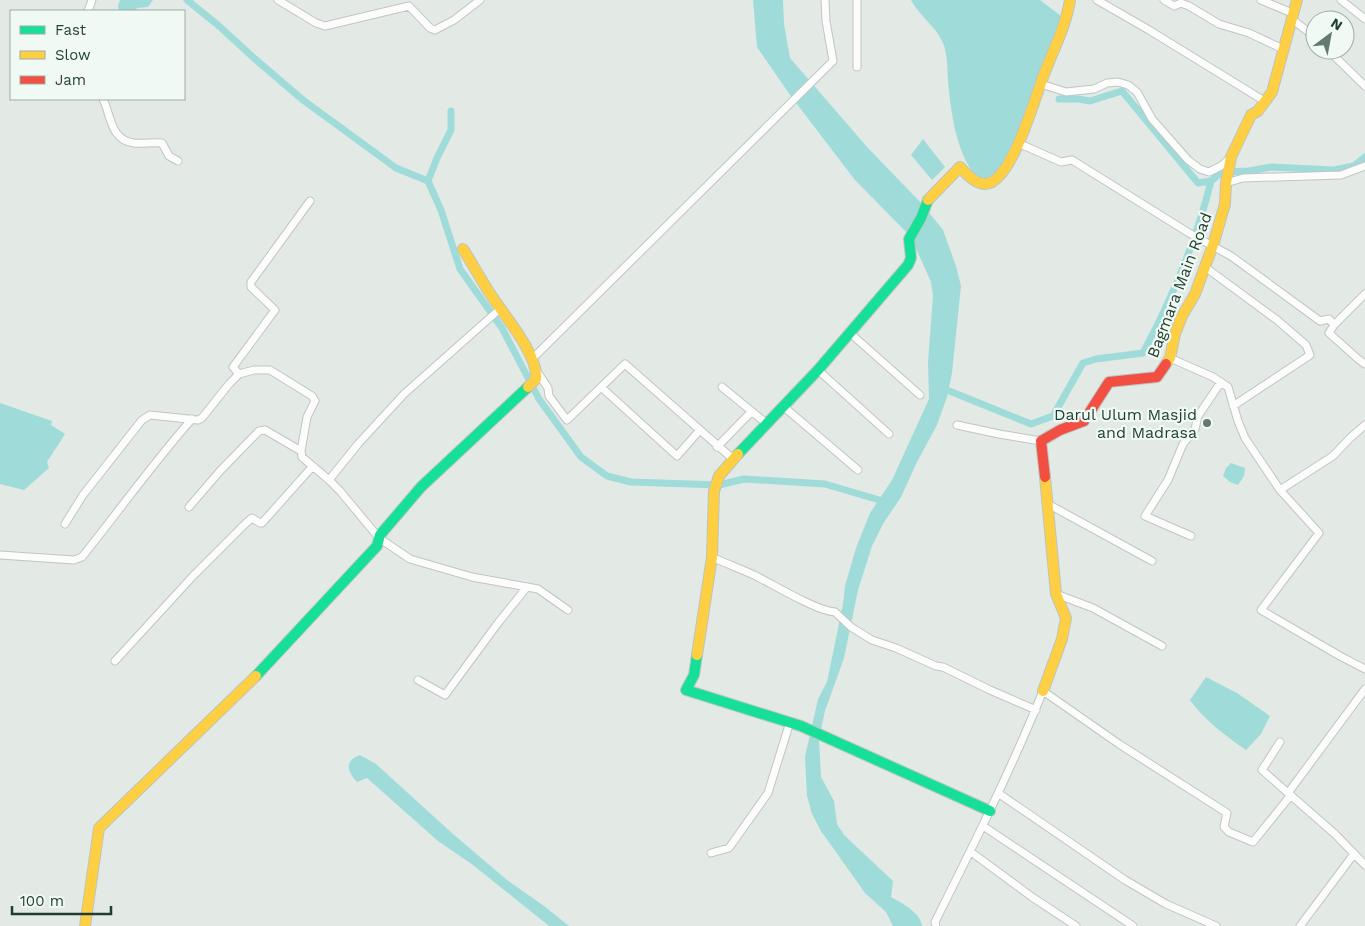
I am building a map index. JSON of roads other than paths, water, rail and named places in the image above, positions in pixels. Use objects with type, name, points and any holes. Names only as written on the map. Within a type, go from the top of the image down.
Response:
[{"type":"street","points":[[278,0],[316,23],[325,26],[409,6],[430,28],[435,30],[454,20],[480,0]]},
{"type":"street","points":[[532,360],[831,63],[833,59],[826,21],[825,0]]},
{"type":"street","points":[[857,0],[857,66]]},
{"type":"street","points":[[990,811],[801,726],[686,690],[694,675],[712,557],[714,490],[719,476],[732,459],[818,370],[908,265],[911,258],[909,238],[922,218],[929,198],[960,167],[976,182],[992,182],[1004,170],[1031,113],[1061,32],[1070,0]]},
{"type":"street","points":[[1097,0],[1266,102]]},
{"type":"street","points":[[1164,0],[1174,6],[1181,3],[1189,6],[1218,24],[1249,32],[1283,49]]},
{"type":"street","points":[[1261,0],[1292,13],[1293,20],[1305,29]]},
{"type":"street","name":"Bagmara Main Road","points":[[1041,441],[1060,430],[1084,421],[1109,382],[1157,377],[1170,358],[1175,334],[1182,316],[1195,294],[1213,245],[1225,204],[1230,160],[1252,115],[1266,102],[1272,92],[1297,0]]},
{"type":"street","points":[[1341,0],[1365,19]]},
{"type":"street","points":[[1338,60],[1365,86]]},
{"type":"street","points":[[1041,84],[1066,92],[1094,89],[1107,83],[1118,82],[1128,85],[1137,92],[1152,118],[1188,160],[1200,169],[1209,172],[1230,160]]},
{"type":"street","points":[[103,100],[113,129],[120,137],[132,143],[162,144],[168,156],[178,161]]},
{"type":"street","points":[[1018,143],[1061,162],[1072,160],[1189,234],[1213,245],[1256,272],[1320,321],[1329,319],[1334,325]]},
{"type":"street","points":[[1227,181],[1243,178],[1340,175],[1365,166]]},
{"type":"street","points":[[239,374],[233,367],[275,310],[250,287],[251,282],[310,201]]},
{"type":"street","points":[[463,248],[488,291],[525,344],[537,376],[548,388],[549,396],[567,420],[624,364],[732,459]]},
{"type":"street","points":[[1205,268],[1277,320],[1306,345],[1310,355],[1233,406]]},
{"type":"street","points":[[1365,294],[1334,325],[1329,333],[1365,364]]},
{"type":"street","points":[[329,480],[358,444],[404,394],[501,308]]},
{"type":"street","points":[[850,333],[920,395]]},
{"type":"street","points":[[1170,358],[1213,377],[1228,387],[1245,438],[1280,490],[1319,532],[1261,610],[1365,669]]},
{"type":"street","points":[[65,524],[83,495],[142,420],[150,415],[192,419],[202,418],[239,374],[254,370],[270,370],[309,392],[315,400],[307,416],[301,451],[302,457],[340,491],[379,538],[410,559],[472,577],[538,589],[568,610]]},
{"type":"street","points":[[818,370],[889,434]]},
{"type":"street","points":[[86,926],[99,828],[252,681],[377,546],[380,535],[421,487],[524,391],[537,376]]},
{"type":"street","points":[[1191,536],[1145,516],[1168,480],[1183,444],[1195,429],[1198,416],[1220,382]]},
{"type":"street","points":[[602,387],[677,456],[699,431]]},
{"type":"street","points":[[722,387],[767,424]]},
{"type":"street","points":[[784,407],[858,470]]},
{"type":"street","points":[[717,447],[751,412]]},
{"type":"street","points":[[0,555],[74,560],[82,557],[122,508],[154,464],[192,419]]},
{"type":"street","points":[[936,926],[935,922],[990,811],[1036,710],[1062,638],[1066,618],[1056,594],[1041,441],[957,425]]},
{"type":"street","points":[[1280,490],[1333,456],[1350,438],[1365,426]]},
{"type":"street","points":[[189,507],[220,471],[259,431],[266,430],[301,451]]},
{"type":"street","points":[[115,661],[193,576],[246,523],[252,518],[262,523],[312,467]]},
{"type":"street","points":[[1046,503],[1152,561]]},
{"type":"street","points":[[712,557],[754,575],[829,612],[835,612],[851,627],[872,640],[896,648],[936,666],[943,667],[1036,710]]},
{"type":"street","points":[[418,680],[445,695],[527,587]]},
{"type":"street","points":[[1056,594],[1092,608],[1162,646]]},
{"type":"street","points":[[1043,691],[1119,744],[1227,813],[1224,827],[1229,832],[1253,842],[1290,794],[1365,689]]},
{"type":"street","points":[[711,853],[729,848],[768,793],[790,722]]},
{"type":"street","points":[[1280,742],[1262,770],[1335,834],[1365,865]]},
{"type":"street","points":[[998,794],[1125,880],[1166,904],[1216,926]]},
{"type":"street","points":[[982,826],[1133,926]]},
{"type":"street","points":[[970,852],[1032,898],[1076,926]]},
{"type":"street","points":[[1300,926],[1354,854]]},
{"type":"water","points":[[120,0],[153,0],[148,7],[137,8],[136,10],[119,10]]},
{"type":"water","points":[[753,0],[783,0],[784,24],[790,58],[868,148],[923,205],[943,230],[961,286],[952,373],[947,397],[937,425],[901,497],[883,524],[872,546],[858,590],[844,658],[825,711],[819,739],[821,777],[834,801],[837,824],[844,835],[893,881],[891,897],[915,913],[922,926],[893,926],[886,912],[865,893],[821,831],[812,814],[807,796],[805,757],[818,699],[827,682],[845,586],[856,548],[870,513],[892,480],[929,399],[928,362],[933,296],[931,282],[907,233],[855,180],[790,95],[757,47]]},
{"type":"water","points":[[911,0],[1040,0],[1061,16],[1062,20],[1009,156],[991,179],[979,180],[965,158],[953,120],[945,48],[936,31]]},
{"type":"water","points":[[923,139],[945,167],[932,180],[911,155]]},
{"type":"water","points":[[0,403],[52,421],[51,425],[65,434],[47,462],[49,468],[24,490],[0,484]]},
{"type":"water","points":[[1231,463],[1245,468],[1244,476],[1238,485],[1230,482],[1223,476],[1226,468]]},
{"type":"water","points":[[1206,677],[1237,693],[1270,716],[1261,734],[1246,750],[1223,734],[1190,700]]},
{"type":"water","points":[[360,755],[376,764],[507,880],[569,926],[549,926],[473,865],[438,841],[367,778],[357,782],[349,770],[349,763]]},
{"type":"waterway","points":[[187,0],[303,100],[396,168],[428,181],[441,210],[460,269],[502,328],[539,399],[581,457],[607,476],[631,482],[719,485],[744,479],[825,484],[886,502]]},
{"type":"waterway","points":[[1059,99],[1090,101],[1122,91],[1198,183],[1211,181],[1222,172],[1249,171],[1271,167],[1334,170],[1354,166],[1365,157]]},
{"type":"waterway","points":[[428,181],[451,130],[451,111]]},
{"type":"waterway","points":[[942,388],[1031,424],[1053,416],[1083,363],[1096,359],[1143,353],[1183,269],[1211,181]]},
{"type":"place","name":"Darul Ulum Masjid and Madrasa","points":[[1207,423]]}]
